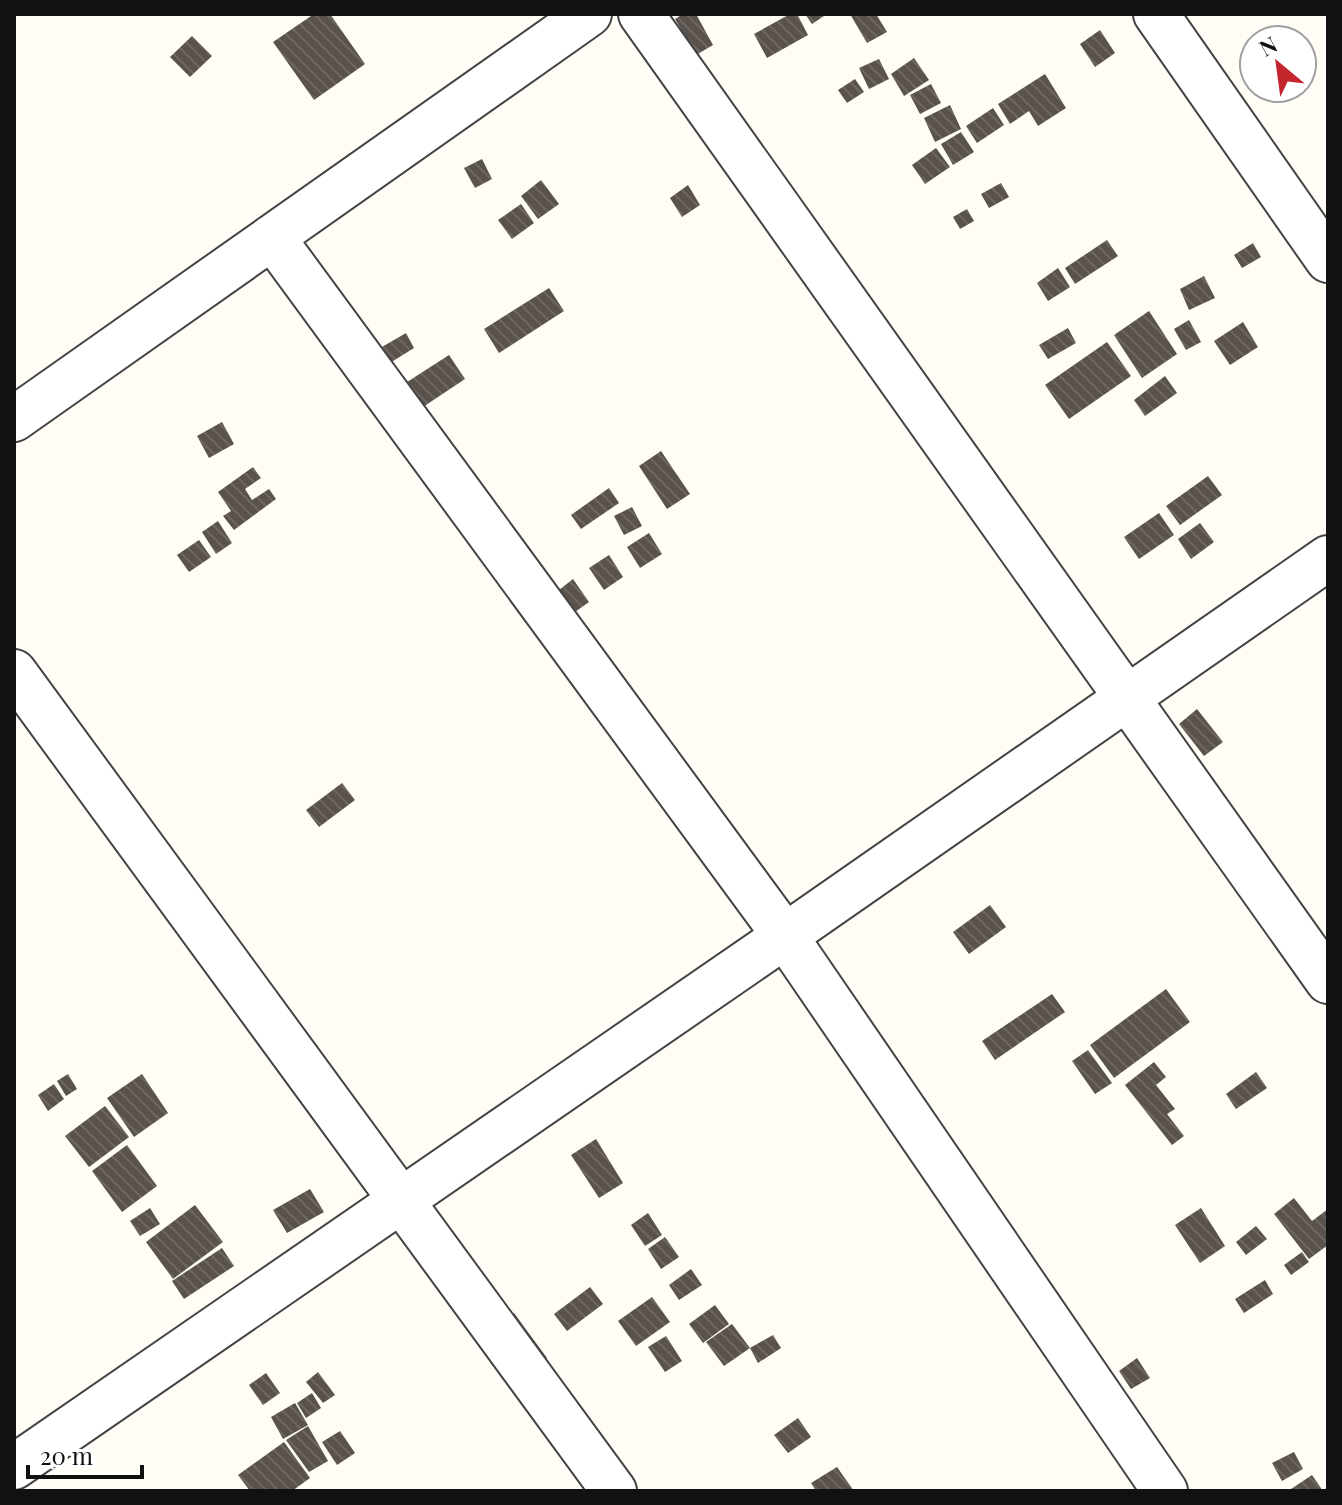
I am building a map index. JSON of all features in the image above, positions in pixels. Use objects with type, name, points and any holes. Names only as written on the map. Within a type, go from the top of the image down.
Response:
[{"type":"street","points":[[14,419],[589,14]]},
{"type":"street","points":[[641,14],[1328,981]]},
{"type":"street","points":[[1156,14],[1328,260]]},
{"type":"street","points":[[272,237],[785,936],[1165,1491]]},
{"type":"street","points":[[14,1467],[1328,558]]},
{"type":"street","points":[[14,672],[614,1491]]},
{"type":"building","points":[[314,14],[330,14],[365,64],[314,100],[273,42]]},
{"type":"building","points":[[683,14],[696,14],[713,45],[696,55],[675,19]]},
{"type":"building","points":[[790,14],[797,14],[808,35],[767,58],[754,34]]},
{"type":"building","points":[[805,14],[822,14],[824,16],[812,24]]},
{"type":"building","points":[[850,14],[876,14],[887,32],[867,43]]},
{"type":"building","points":[[1100,30],[1115,53],[1095,67],[1080,44]]},
{"type":"building","points":[[192,36],[212,56],[190,77],[170,57]]},
{"type":"building","points":[[914,58],[929,80],[904,96],[891,74]]},
{"type":"building","points":[[879,59],[889,79],[869,89],[859,68]]},
{"type":"building","points":[[1045,74],[1066,108],[1038,126],[1029,111],[1010,124],[998,104]]},
{"type":"building","points":[[855,79],[864,92],[847,103],[838,90]]},
{"type":"building","points":[[931,84],[941,103],[920,114],[910,95]]},
{"type":"building","points":[[950,105],[961,129],[935,142],[924,118]]},
{"type":"building","points":[[993,108],[1004,125],[977,143],[966,126]]},
{"type":"building","points":[[961,132],[974,152],[953,165],[941,144]]},
{"type":"building","points":[[936,148],[950,167],[925,184],[912,165]]},
{"type":"building","points":[[482,159],[492,179],[475,188],[464,168]]},
{"type":"building","points":[[541,180],[559,204],[538,219],[521,196]]},
{"type":"building","points":[[1001,183],[1009,197],[989,208],[981,194]]},
{"type":"building","points":[[688,185],[700,205],[682,217],[670,198]]},
{"type":"building","points":[[521,204],[534,223],[512,239],[498,220]]},
{"type":"building","points":[[967,209],[974,221],[960,229],[953,217]]},
{"type":"building","points":[[1107,240],[1118,256],[1075,284],[1065,268]]},
{"type":"building","points":[[1253,243],[1261,257],[1242,268],[1234,255]]},
{"type":"building","points":[[1058,268],[1070,287],[1048,301],[1037,283]]},
{"type":"building","points":[[1204,276],[1215,298],[1189,310],[1180,289]]},
{"type":"building","points":[[549,288],[564,311],[499,353],[484,329]]},
{"type":"building","points":[[1149,311],[1177,354],[1142,378],[1114,335]]},
{"type":"building","points":[[1189,320],[1201,342],[1186,350],[1174,329]]},
{"type":"building","points":[[1243,322],[1258,347],[1230,365],[1214,341]]},
{"type":"building","points":[[1068,328],[1076,343],[1048,359],[1039,345]]},
{"type":"building","points":[[406,333],[414,348],[385,366],[375,351]]},
{"type":"building","points":[[1107,342],[1131,376],[1069,419],[1045,385]]},
{"type":"building","points":[[449,355],[465,379],[420,409],[404,384]]},
{"type":"building","points":[[1165,376],[1177,393],[1145,416],[1134,400]]},
{"type":"building","points":[[222,422],[234,444],[209,458],[197,436]]},
{"type":"building","points":[[661,451],[690,494],[667,509],[639,466]]},
{"type":"building","points":[[253,467],[261,478],[245,489],[252,500],[269,489],[276,499],[234,530],[223,516],[231,511],[218,492]]},
{"type":"building","points":[[1208,476],[1222,495],[1180,525],[1166,506]]},
{"type":"building","points":[[609,488],[619,503],[581,529],[571,515]]},
{"type":"building","points":[[632,507],[642,526],[624,535],[614,516]]},
{"type":"building","points":[[1159,513],[1174,535],[1139,559],[1124,537]]},
{"type":"building","points":[[218,521],[232,543],[216,554],[202,532]]},
{"type":"building","points":[[1200,523],[1214,542],[1191,559],[1178,539]]},
{"type":"building","points":[[649,533],[662,554],[640,568],[627,547]]},
{"type":"building","points":[[199,540],[211,557],[189,572],[177,555]]},
{"type":"building","points":[[609,555],[623,577],[604,590],[589,568]]},
{"type":"building","points":[[573,579],[589,602],[575,612],[559,590]]},
{"type":"building","points":[[1197,709],[1223,742],[1204,756],[1179,724]]},
{"type":"building","points":[[342,783],[355,800],[319,827],[306,810]]},
{"type":"building","points":[[990,905],[1006,927],[969,954],[953,932]]},
{"type":"building","points":[[1166,989],[1190,1022],[1114,1078],[1090,1045]]},
{"type":"building","points":[[1052,994],[1065,1012],[995,1060],[982,1041]]},
{"type":"building","points":[[1088,1050],[1112,1083],[1095,1094],[1072,1061]]},
{"type":"building","points":[[1154,1062],[1166,1077],[1156,1085],[1175,1109],[1167,1114],[1184,1136],[1172,1145],[1125,1085]]},
{"type":"building","points":[[1256,1072],[1267,1088],[1236,1109],[1226,1094]]},
{"type":"building","points":[[68,1074],[77,1089],[66,1096],[57,1081]]},
{"type":"building","points":[[142,1074],[168,1113],[134,1137],[107,1098]]},
{"type":"building","points":[[54,1084],[64,1099],[48,1111],[38,1095]]},
{"type":"building","points":[[105,1106],[129,1137],[89,1167],[65,1136]]},
{"type":"building","points":[[596,1139],[623,1183],[599,1198],[571,1155]]},
{"type":"building","points":[[127,1145],[157,1186],[122,1212],[92,1171]]},
{"type":"building","points":[[310,1189],[324,1212],[287,1233],[273,1210]]},
{"type":"building","points":[[1294,1198],[1312,1221],[1328,1209],[1328,1245],[1309,1259],[1274,1214]]},
{"type":"building","points":[[195,1205],[223,1242],[173,1279],[146,1242]]},
{"type":"building","points":[[150,1208],[160,1224],[140,1236],[130,1221]]},
{"type":"building","points":[[1201,1208],[1225,1246],[1200,1263],[1175,1225]]},
{"type":"building","points":[[648,1213],[662,1235],[645,1246],[631,1225]]},
{"type":"building","points":[[1256,1226],[1267,1239],[1246,1255],[1236,1242]]},
{"type":"building","points":[[665,1237],[679,1257],[661,1269],[648,1249]]},
{"type":"building","points":[[222,1248],[234,1266],[184,1299],[172,1281]]},
{"type":"building","points":[[1302,1252],[1309,1262],[1291,1275],[1284,1265]]},
{"type":"building","points":[[691,1269],[702,1285],[679,1300],[669,1285]]},
{"type":"building","points":[[1265,1280],[1273,1294],[1244,1313],[1235,1299]]},
{"type":"building","points":[[590,1287],[603,1304],[567,1331],[554,1314]]},
{"type":"building","points":[[652,1297],[670,1322],[636,1346],[618,1321]]},
{"type":"building","points":[[715,1305],[729,1324],[703,1343],[689,1324]]},
{"type":"building","points":[[514,1313],[547,1358],[535,1367],[502,1322]]},
{"type":"building","points":[[732,1324],[750,1348],[724,1366],[706,1342]]},
{"type":"building","points":[[773,1335],[781,1348],[758,1363],[750,1348]]},
{"type":"building","points":[[666,1336],[682,1361],[665,1372],[648,1347]]},
{"type":"building","points":[[1137,1358],[1150,1378],[1131,1389],[1119,1371]]},
{"type":"building","points":[[318,1372],[335,1395],[323,1403],[306,1382]]},
{"type":"building","points":[[266,1373],[280,1393],[263,1405],[249,1385]]},
{"type":"building","points":[[312,1393],[321,1408],[306,1418],[297,1403]]},
{"type":"building","points":[[295,1403],[308,1425],[283,1439],[271,1417]]},
{"type":"building","points":[[798,1418],[811,1437],[788,1453],[774,1435]]},
{"type":"building","points":[[308,1426],[328,1461],[309,1472],[286,1440]]},
{"type":"building","points":[[340,1431],[355,1453],[337,1465],[322,1442]]},
{"type":"building","points":[[284,1442],[310,1478],[292,1491],[250,1491],[238,1475]]},
{"type":"building","points":[[1294,1452],[1303,1469],[1282,1481],[1272,1463]]},
{"type":"building","points":[[837,1467],[854,1491],[816,1491],[811,1483]]},
{"type":"building","points":[[1312,1475],[1323,1491],[1288,1491]]}]
